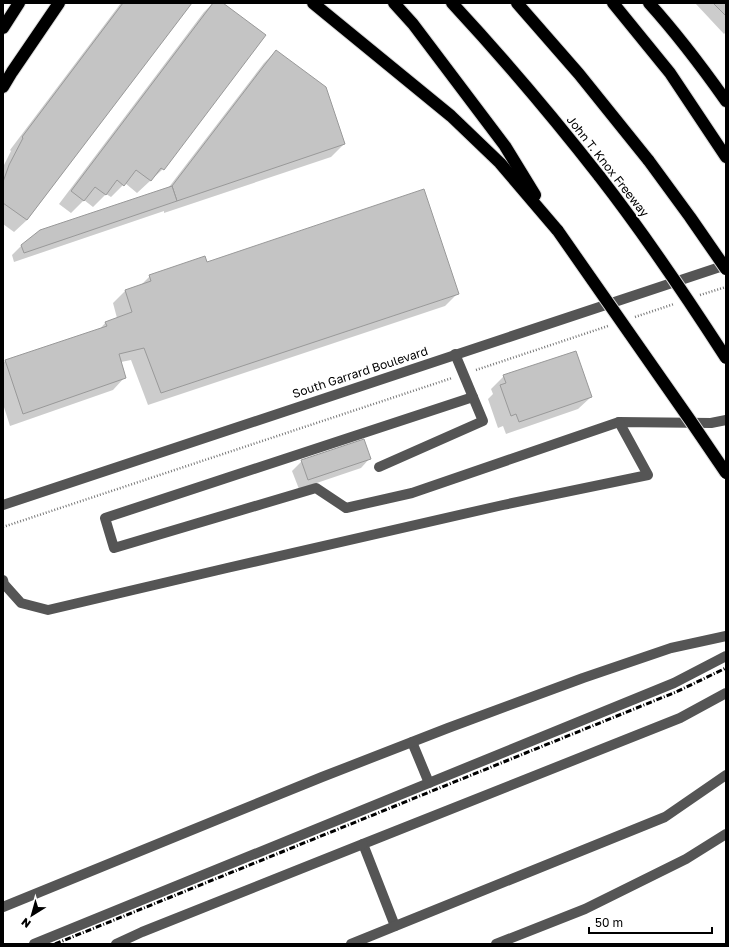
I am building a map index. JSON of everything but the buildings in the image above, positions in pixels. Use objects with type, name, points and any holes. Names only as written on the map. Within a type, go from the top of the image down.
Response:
[{"type":"highway","points":[[3,28],[19,3]]},
{"type":"highway","points":[[3,87],[59,3]]},
{"type":"highway","points":[[313,3],[451,116],[500,163],[558,231]]},
{"type":"highway","points":[[394,3],[413,24],[505,146],[558,231],[726,473]]},
{"type":"highway","name":"John T. Knox Freeway","points":[[452,3],[530,91],[600,177],[631,218],[726,358]]},
{"type":"highway","points":[[517,3],[579,74],[649,161],[726,269]]},
{"type":"highway","points":[[613,3],[670,73],[726,158]]},
{"type":"highway","points":[[649,3],[670,27],[726,101]]},
{"type":"street","name":"South Garrard Boulevard","points":[[3,505],[726,265]]},
{"type":"street","points":[[379,467],[483,420],[455,354]]},
{"type":"street","points":[[473,397],[105,518],[114,548],[316,488],[346,508],[412,493],[619,422],[711,423],[726,420]]},
{"type":"street","points":[[3,580],[4,584],[21,602],[48,610],[480,511],[648,476],[619,422]]},
{"type":"street","points":[[3,907],[412,742],[583,678],[672,648],[726,636]]},
{"type":"street","points":[[34,944],[674,683],[726,656]]},
{"type":"street","points":[[116,944],[142,932],[680,718],[726,693]]},
{"type":"street","points":[[412,742],[429,783]]},
{"type":"street","points":[[351,944],[665,817],[726,775]]},
{"type":"street","points":[[496,944],[584,909],[686,859],[726,834]]},
{"type":"street","points":[[363,844],[395,926]]},
{"type":"path","points":[[696,296],[726,286]]},
{"type":"path","points":[[628,319],[681,302]]},
{"type":"path","points":[[3,527],[614,324]]},
{"type":"railway","points":[[55,944],[676,692],[726,668]]}]
